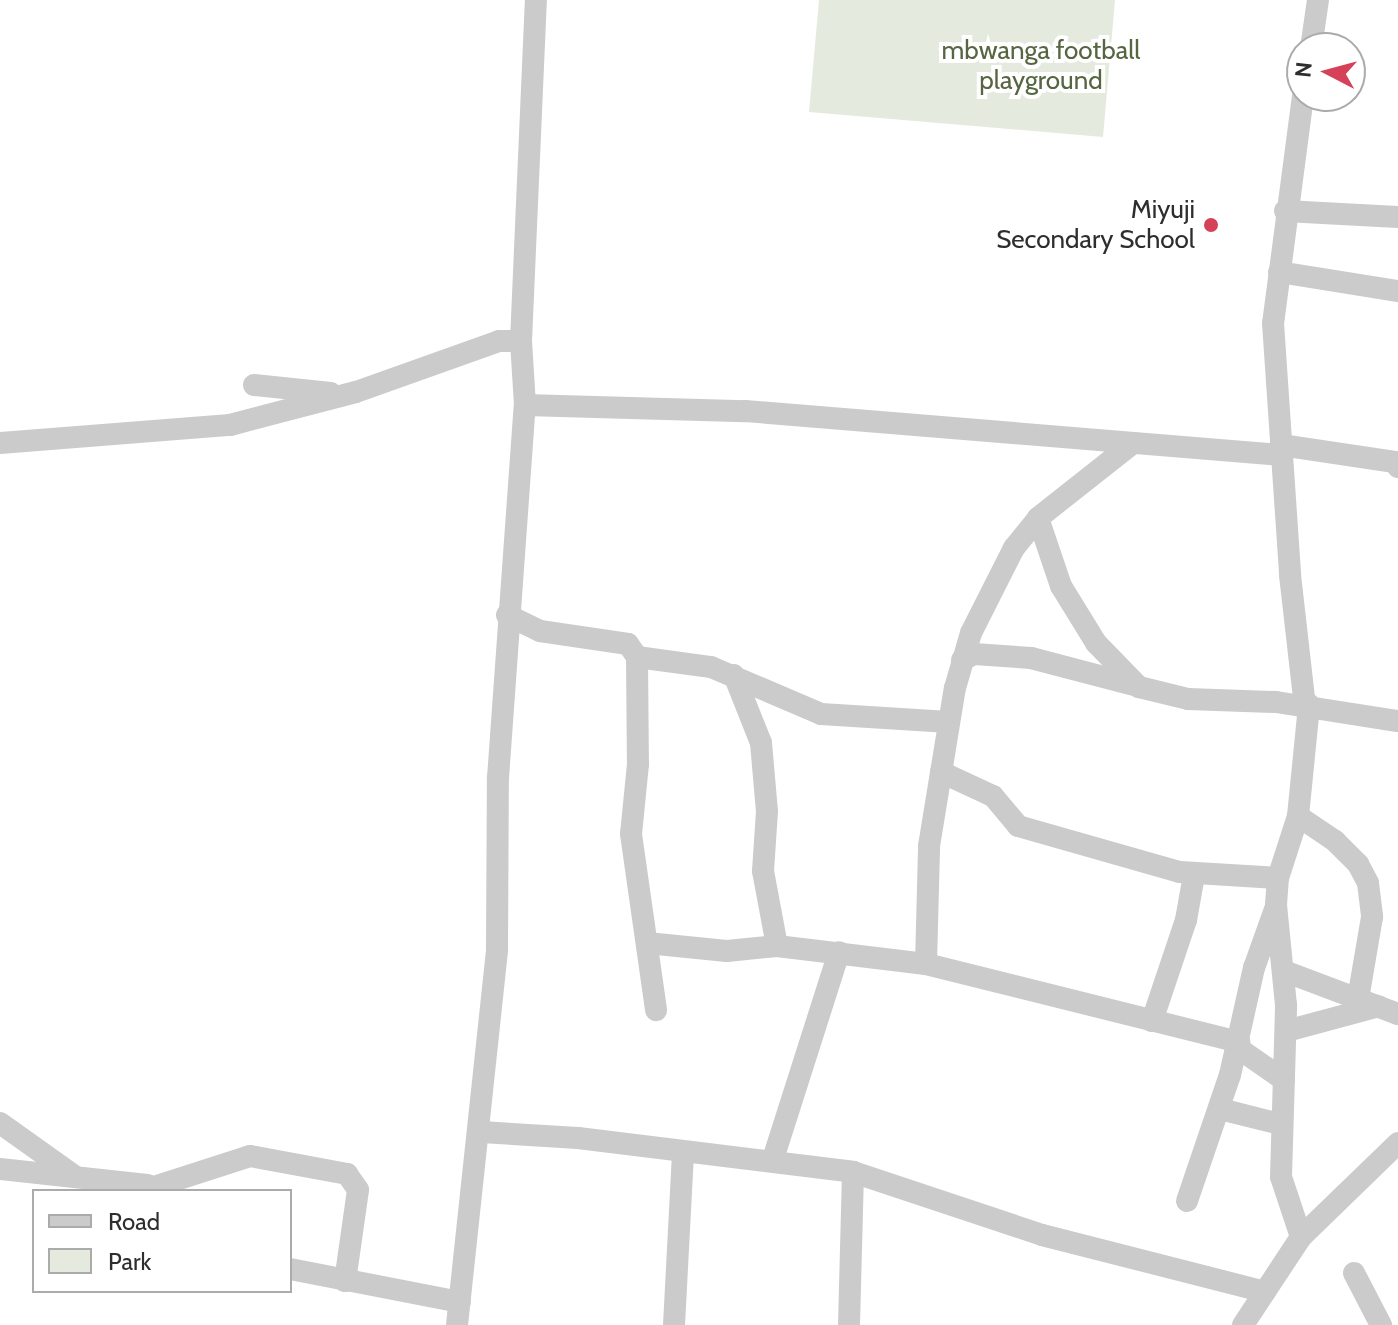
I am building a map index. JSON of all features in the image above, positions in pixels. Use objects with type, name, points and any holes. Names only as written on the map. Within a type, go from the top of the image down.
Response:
[{"type":"street","points":[[292,1269],[345,1281],[458,1314],[481,1132],[479,1100],[497,949],[498,778],[507,615],[525,405],[521,341],[536,0]]},
{"type":"street","points":[[1313,32],[1318,0]]},
{"type":"street","points":[[1300,112],[1285,211],[1273,323],[1281,450],[1307,706],[1298,816],[1278,878],[1276,905],[1284,971],[1286,1031],[1280,1124],[1281,1177],[1301,1237]]},
{"type":"street","points":[[1285,211],[1398,217]]},
{"type":"street","points":[[1279,272],[1398,291]]},
{"type":"street","points":[[0,443],[209,428],[356,392],[499,341],[521,341]]},
{"type":"street","points":[[254,385],[356,392]]},
{"type":"street","points":[[525,405],[745,411],[1133,443],[1281,450],[1395,462],[1398,467]]},
{"type":"street","points":[[926,964],[923,905],[941,772],[962,660],[987,598],[1038,518],[1133,443]]},
{"type":"street","points":[[1038,518],[1061,586],[1096,643],[1139,687]]},
{"type":"street","points":[[507,615],[540,631],[628,644],[637,657],[638,764],[631,834],[656,1010]]},
{"type":"street","points":[[962,660],[974,654],[1031,658],[1188,699],[1307,706],[1397,717]]},
{"type":"street","points":[[637,657],[683,661],[734,675],[821,714],[949,722]]},
{"type":"street","points":[[734,675],[761,743],[767,811],[763,871],[777,946]]},
{"type":"street","points":[[941,772],[993,796],[1018,826],[1194,875],[1278,878]]},
{"type":"street","points":[[1298,816],[1335,841],[1358,864],[1368,883],[1378,1006]]},
{"type":"street","points":[[1152,1021],[1186,920],[1194,875]]},
{"type":"street","points":[[1187,1201],[1220,1109],[1238,1045],[1254,968],[1276,905]]},
{"type":"street","points":[[647,943],[727,951],[777,946],[926,964],[1238,1045],[1284,1080]]},
{"type":"street","points":[[773,1159],[839,952]]},
{"type":"street","points":[[1284,971],[1378,1006]]},
{"type":"street","points":[[1286,1031],[1378,1006]]},
{"type":"street","points":[[1220,1109],[1280,1124]]},
{"type":"street","points":[[0,1123],[77,1177]]},
{"type":"street","points":[[481,1132],[578,1138],[683,1153],[773,1159],[853,1172],[1042,1235],[1265,1292]]},
{"type":"street","points":[[1243,1325],[1301,1237],[1398,1143]]},
{"type":"street","points":[[674,1325],[683,1153]]},
{"type":"street","points":[[0,1169],[156,1189],[250,1156],[347,1174],[358,1190],[345,1281]]},
{"type":"street","points":[[849,1325],[853,1172]]},
{"type":"street","points":[[1354,1273],[1381,1325]]},
{"type":"green space","name":"mbwanga football playground","points":[[819,0],[1115,0],[1103,137],[809,112]]},
{"type":"place","name":"Miyuji Secondary School","points":[[1211,225]]}]
